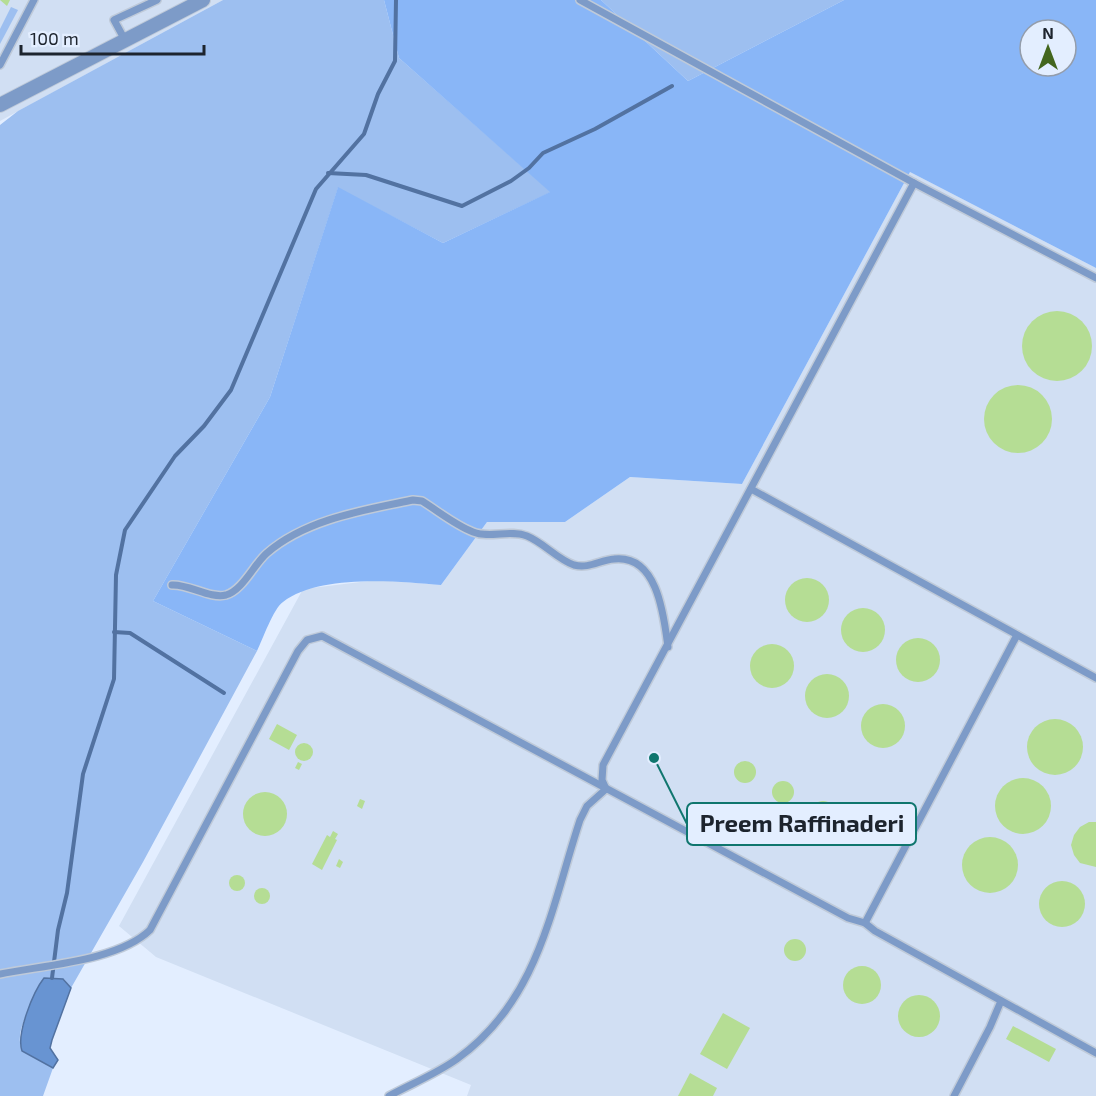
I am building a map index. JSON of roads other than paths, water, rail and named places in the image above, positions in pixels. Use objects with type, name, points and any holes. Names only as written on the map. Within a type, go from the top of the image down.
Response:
[{"type":"street","points":[[0,105],[126,42],[203,0]]},
{"type":"lane","points":[[0,64],[34,0]]},
{"type":"lane","points":[[126,42],[114,20],[157,0]]},
{"type":"lane","points":[[580,0],[914,183],[1096,278]]},
{"type":"lane","points":[[606,789],[602,780],[603,765],[914,183]]},
{"type":"lane","points":[[751,489],[1096,678]]},
{"type":"lane","points":[[172,585],[223,595],[235,590],[267,552],[301,533],[327,521],[413,500],[422,501],[474,532],[518,534],[529,537],[571,564],[589,566],[618,558],[634,562],[656,585],[663,605],[668,647]]},
{"type":"lane","points":[[865,923],[1017,635]]},
{"type":"lane","points":[[0,974],[116,951],[138,942],[150,930],[298,651],[307,640],[322,636],[848,918],[865,923],[875,931],[1096,1053]]},
{"type":"lane","points":[[389,1096],[456,1060],[473,1046],[523,984],[548,933],[580,820],[587,806],[606,789]]},
{"type":"lane","points":[[954,1096],[1000,1001]]},
{"type":"waterway","points":[[52,978],[58,930],[67,893],[83,774],[114,679],[116,575],[125,530],[175,456],[204,426],[231,390],[316,189],[364,134],[378,94],[395,61],[396,0]]},
{"type":"waterway","points":[[328,173],[366,175],[462,206],[511,181],[529,168],[543,153],[595,129],[672,86]]},
{"type":"waterway","points":[[114,632],[130,633],[224,693]]},
{"type":"place","name":"Preem Raffinaderi","points":[[654,758]]}]
